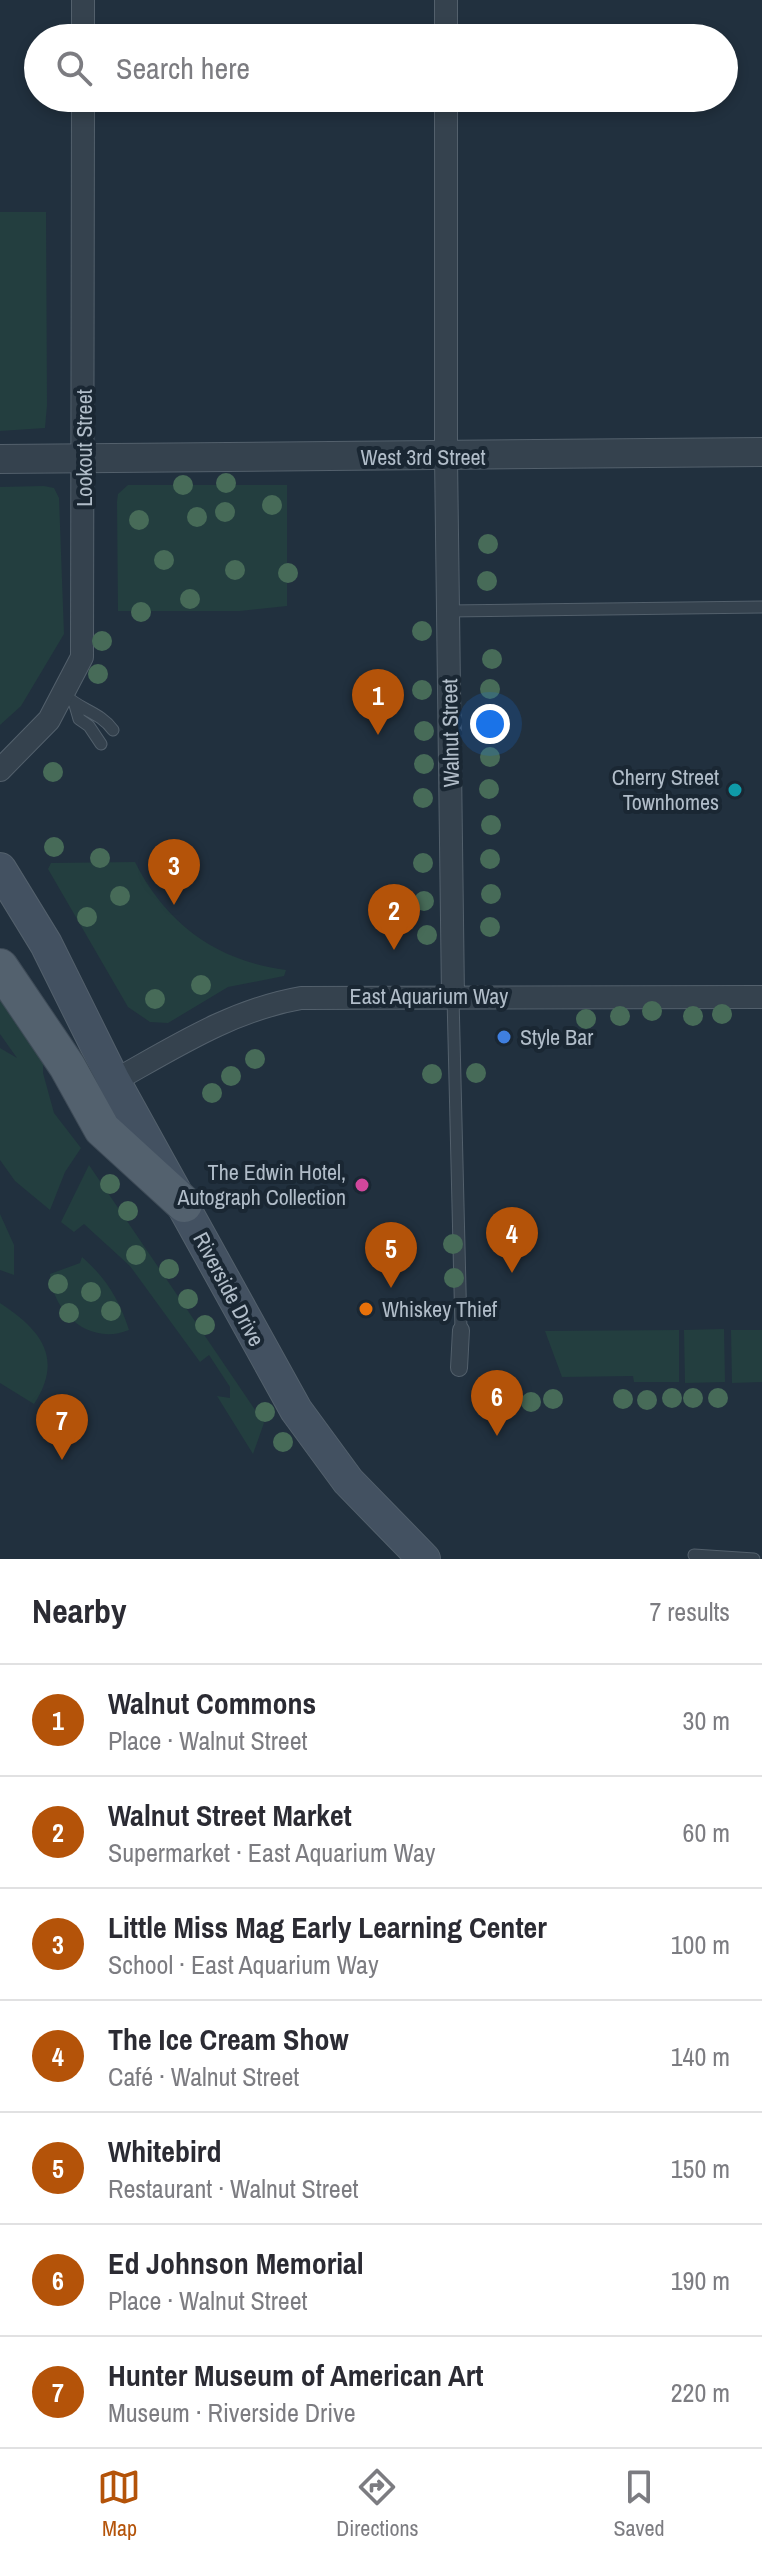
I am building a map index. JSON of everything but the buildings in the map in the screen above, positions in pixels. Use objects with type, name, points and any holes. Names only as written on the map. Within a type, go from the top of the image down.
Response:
[{"type":"main road","name":"Riverside Drive","points":[[0,869],[46,944],[114,1081],[270,1366],[325,1453],[371,1507],[424,1559]]},
{"type":"main road","points":[[0,967],[67,1066],[102,1129],[184,1204]]},
{"type":"street","points":[[83,0],[83,24]]},
{"type":"street","points":[[446,0],[446,24]]},
{"type":"street","name":"Lookout Street","points":[[0,770],[70,700],[82,657],[85,457],[83,112]]},
{"type":"street","name":"Walnut Street","points":[[446,112],[446,457],[453,997]]},
{"type":"street","name":"West 3rd Street","points":[[0,459],[762,452]]},
{"type":"street","name":"East Aquarium Way","points":[[114,1081],[221,1021],[276,1002],[327,996],[762,997]]},
{"type":"street","name":"Walnut Street","points":[[459,1368],[461,1330]]},
{"type":"lane","points":[[448,611],[762,607]]},
{"type":"lane","points":[[70,700],[96,712],[113,730]]},
{"type":"lane","points":[[70,700],[79,719],[89,726],[101,744]]},
{"type":"lane","name":"Walnut Street","points":[[453,997],[461,1330]]},
{"type":"lane","points":[[694,1555],[754,1559]]},
{"type":"green space","points":[[0,212],[46,212],[45,428],[0,431]]},
{"type":"green space","points":[[128,485],[287,485],[287,606],[240,611],[118,611],[117,502],[118,494]]},
{"type":"green space","points":[[0,487],[54,488],[59,498],[64,634],[21,706],[0,725]]},
{"type":"green space","points":[[135,862],[162,904],[196,936],[238,958],[286,970],[284,976],[228,987],[168,1023],[150,1022],[128,1007],[48,869],[51,863]]},
{"type":"green space","points":[[0,997],[43,1051],[43,1073],[54,1113],[81,1148],[65,1172],[50,1210],[15,1181],[0,1160],[0,1048],[17,1058],[0,1034]]},
{"type":"green space","points":[[89,1165],[264,1423],[253,1454],[217,1396],[230,1398],[230,1387],[209,1355],[200,1362],[130,1266],[84,1224],[74,1232],[61,1222]]},
{"type":"green space","points":[[0,1214],[14,1245],[14,1275],[0,1270]]},
{"type":"green space","points":[[82,1257],[111,1290],[129,1330],[114,1334],[87,1330],[66,1313],[58,1301],[50,1274],[80,1263]]},
{"type":"green space","points":[[0,1303],[27,1324],[44,1346],[47,1373],[34,1404],[0,1383]]},
{"type":"green space","points":[[724,1329],[725,1382],[685,1383],[684,1330]]},
{"type":"green space","points":[[679,1330],[679,1382],[634,1382],[633,1376],[562,1377],[545,1331]]},
{"type":"green space","points":[[731,1330],[762,1330],[762,1382],[732,1383]]},
{"type":"place","name":"Walnut Commons","points":[[378,735]]},
{"type":"place","name":"Cherry Street Townhomes","points":[[735,790]]},
{"type":"place","name":"Little Miss Mag Early Learning Center","points":[[174,905]]},
{"type":"place","name":"Walnut Street Market","points":[[394,950]]},
{"type":"place","name":"Style Bar","points":[[504,1037]]},
{"type":"place","name":"The Edwin Hotel, Autograph Collection","points":[[362,1185]]},
{"type":"place","name":"The Ice Cream Show","points":[[512,1273]]},
{"type":"place","name":"Whitebird","points":[[391,1288]]},
{"type":"place","name":"Whiskey Thief","points":[[366,1309]]},
{"type":"place","name":"Ed Johnson Memorial","points":[[497,1436]]},
{"type":"place","name":"Hunter Museum of American Art","points":[[62,1460]]}]
